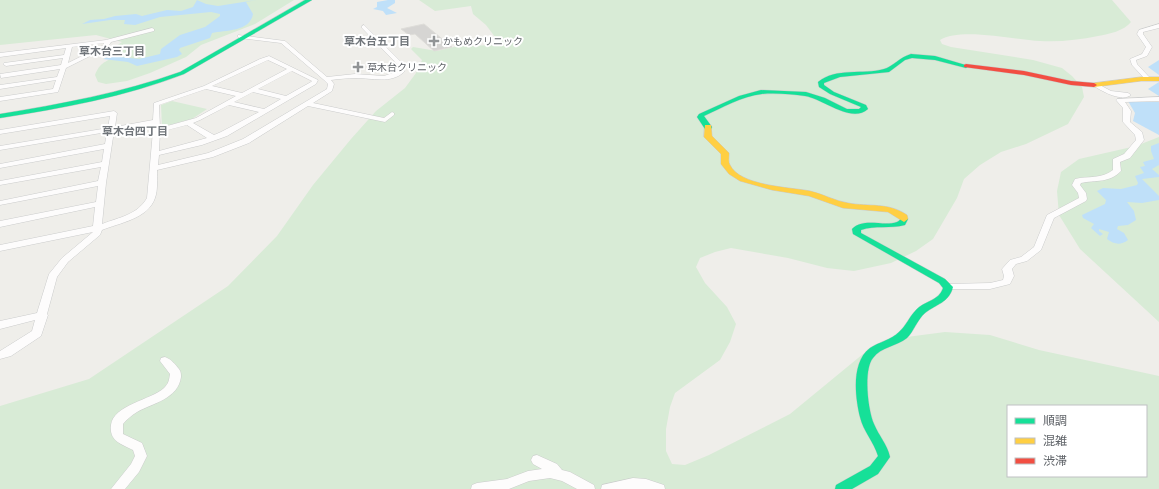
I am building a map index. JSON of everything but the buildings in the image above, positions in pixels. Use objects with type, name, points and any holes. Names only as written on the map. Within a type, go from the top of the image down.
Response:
[{"type":"street","points":[[0,116],[106,99],[182,73],[302,0]]},
{"type":"street","points":[[0,113],[89,98],[133,87],[169,74],[309,0]]},
{"type":"street","points":[[1148,78],[1135,66],[1133,59],[1145,55],[1149,46],[1143,42],[1140,34],[1141,31],[1159,26]]},
{"type":"street","points":[[326,79],[352,76],[384,78],[394,76],[401,72],[402,66],[364,28]]},
{"type":"street","points":[[0,55],[107,41],[152,30]]},
{"type":"street","points":[[154,168],[186,162],[229,149],[246,141],[330,90],[331,84],[283,42],[242,36]]},
{"type":"street","points":[[0,77],[64,67],[106,46],[107,41]]},
{"type":"street","points":[[0,99],[56,91],[70,46]]},
{"type":"street","points":[[0,77],[11,54]]},
{"type":"street","points":[[6,64],[67,56]]},
{"type":"street","points":[[1159,79],[1148,78],[1096,85],[1066,82],[1023,72],[980,69],[910,56],[901,59],[895,66],[888,70],[838,76],[828,78],[821,82],[821,86],[827,91],[864,106],[865,109],[860,111],[846,111],[823,99],[806,94],[761,92],[742,97],[701,114],[700,117],[709,128],[708,137],[726,153],[723,157],[723,164],[738,177],[754,184],[811,194],[846,205],[887,207],[898,212],[904,217],[904,221],[896,226],[866,224],[856,229],[857,234],[862,238],[888,250],[920,271],[942,281],[948,287],[990,286],[1007,282],[1009,276],[1007,269],[1009,265],[1024,259],[1038,248],[1050,217],[1083,199],[1082,193],[1076,185],[1078,181],[1099,180],[1113,176],[1117,171],[1116,161],[1127,156],[1140,140],[1139,134],[1128,124],[1126,118],[1128,111],[1127,108],[1119,100],[1159,99]]},
{"type":"street","points":[[0,248],[98,228],[132,216],[145,208],[152,198],[155,154],[157,131],[156,104],[206,87],[269,58],[315,80],[314,83],[243,124],[213,138],[155,154]]},
{"type":"street","points":[[157,131],[189,123],[292,69]]},
{"type":"street","points":[[0,87],[60,78]]},
{"type":"street","points":[[1096,85],[1113,94],[1159,99]]},
{"type":"street","points":[[206,87],[242,95]]},
{"type":"street","points":[[252,90],[287,98]]},
{"type":"street","points":[[229,103],[265,111]]},
{"type":"street","points":[[308,104],[385,120],[392,114]]},
{"type":"street","points":[[0,132],[114,113],[102,183],[97,234],[65,260],[52,276],[43,315],[37,333],[7,353],[0,355]]},
{"type":"street","points":[[0,148],[156,122]]},
{"type":"street","points":[[189,123],[213,138]]},
{"type":"street","points":[[0,166],[108,146]]},
{"type":"street","points":[[0,184],[106,164]]},
{"type":"street","points":[[0,203],[102,183]]},
{"type":"street","points":[[0,224],[100,204]]},
{"type":"street","points":[[842,489],[847,484],[872,472],[884,457],[864,411],[864,364],[866,358],[873,351],[902,337],[910,327],[914,317],[923,309],[943,298],[948,287]]},
{"type":"street","points":[[0,325],[43,315]]},
{"type":"street","points":[[117,489],[135,468],[141,456],[138,447],[116,433],[116,427],[124,414],[167,392],[174,386],[177,379],[176,372],[165,362]]},
{"type":"street","points":[[537,460],[553,468],[558,474]]},
{"type":"street","points":[[477,489],[507,484],[528,476],[541,474],[558,474],[574,480],[589,489]]},
{"type":"street","points":[[607,489],[622,485],[642,484],[659,489]]},
{"type":"green space","points":[[0,0],[294,0],[255,24],[201,45],[186,57],[150,73],[127,81],[106,84],[98,82],[95,74],[103,64],[118,54],[121,47],[116,46],[122,42],[96,35],[0,45]]},
{"type":"green space","points":[[419,0],[1112,0],[1131,22],[1116,32],[1077,40],[1055,41],[1040,41],[974,34],[949,36],[940,40],[942,44],[951,47],[1033,60],[1062,68],[1082,87],[1084,97],[1068,124],[1026,144],[1001,152],[980,165],[964,179],[957,198],[933,239],[916,251],[891,263],[854,271],[827,268],[788,258],[731,248],[700,258],[696,267],[705,283],[727,307],[736,324],[730,342],[720,360],[675,393],[670,407],[666,429],[666,451],[672,464],[685,465],[709,455],[790,414],[863,354],[899,338],[945,332],[990,335],[1039,350],[1159,376],[1159,489],[0,489],[0,406],[89,379],[228,286],[277,236],[313,185],[376,111],[405,88],[416,73],[422,60],[411,49],[413,47],[437,51],[458,46],[501,45],[486,25],[473,14],[471,6],[435,11]]},
{"type":"green space","points":[[172,101],[207,109],[192,119],[162,127],[161,105]]},
{"type":"green space","points":[[1159,137],[1159,322],[1080,249],[1059,215],[1057,191],[1061,172],[1079,159],[1136,146]]},
{"type":"water","points":[[197,0],[206,4],[218,6],[256,0],[246,2],[253,14],[251,20],[242,27],[212,33],[210,38],[180,48],[179,50],[182,54],[177,57],[137,66],[128,62],[103,59],[111,56],[139,59],[160,54],[161,49],[180,35],[205,27],[220,16],[220,14],[211,12],[160,17],[135,25],[124,24],[125,20],[110,20],[82,24],[90,20],[104,19],[115,16],[136,14],[142,16],[167,10],[181,11],[193,7]]},
{"type":"water","points":[[395,0],[395,3],[387,8],[397,13],[386,15],[383,11],[373,9],[377,7],[377,2]]},
{"type":"water","points":[[1128,101],[1159,102],[1159,135],[1133,121],[1135,113]]},
{"type":"water","points":[[1159,143],[1159,165],[1152,169],[1159,175],[1159,177],[1142,179],[1159,196],[1159,200],[1142,203],[1127,202],[1134,211],[1136,220],[1128,225],[1118,226],[1117,229],[1124,233],[1128,240],[1125,242],[1117,244],[1112,242],[1107,239],[1109,232],[1099,229],[1099,231],[1103,234],[1100,236],[1091,228],[1094,224],[1083,218],[1082,215],[1105,204],[1106,200],[1097,191],[1103,188],[1121,189],[1137,185],[1138,183],[1135,176],[1144,173],[1140,167],[1145,166],[1143,162],[1154,159],[1151,146]]},
{"type":"waterway","points":[[1159,63],[1153,67],[1159,72]]},
{"type":"waterway","points":[[1159,85],[1153,89],[1159,93]]},
{"type":"traffic: fast","points":[[0,116],[115,95],[182,73],[309,0]]},
{"type":"traffic: fast","points":[[708,127],[700,117],[701,115],[741,97],[761,92],[806,94],[823,99],[846,111],[860,111],[865,109],[864,106],[832,93],[821,86],[821,82],[839,75],[887,71],[903,59],[911,56],[935,58],[966,66]]},
{"type":"traffic: fast","points":[[841,489],[874,470],[884,457],[883,452],[868,424],[864,409],[862,378],[863,369],[869,355],[903,335],[922,310],[942,299],[947,292],[948,287],[942,281],[857,234],[856,229],[863,226],[897,225],[902,223],[904,219]]},
{"type":"traffic: slow","points":[[1094,85],[1141,79],[1159,79]]},
{"type":"traffic: slow","points":[[708,127],[708,137],[725,153],[725,164],[731,173],[742,179],[772,188],[810,194],[843,205],[885,208],[898,213],[904,217],[904,219]]},
{"type":"traffic: jam","points":[[966,66],[1024,73],[1071,83],[1094,85]]},
{"type":"place","name":"かもめクリニック","points":[[434,41]]},
{"type":"place","name":"草木台クリニック","points":[[358,67]]},
{"type":"district","name":"草木台五丁目","points":[[377,41]]},
{"type":"district","name":"草木台三丁目","points":[[112,51]]},
{"type":"district","name":"草木台四丁目","points":[[135,131]]}]
